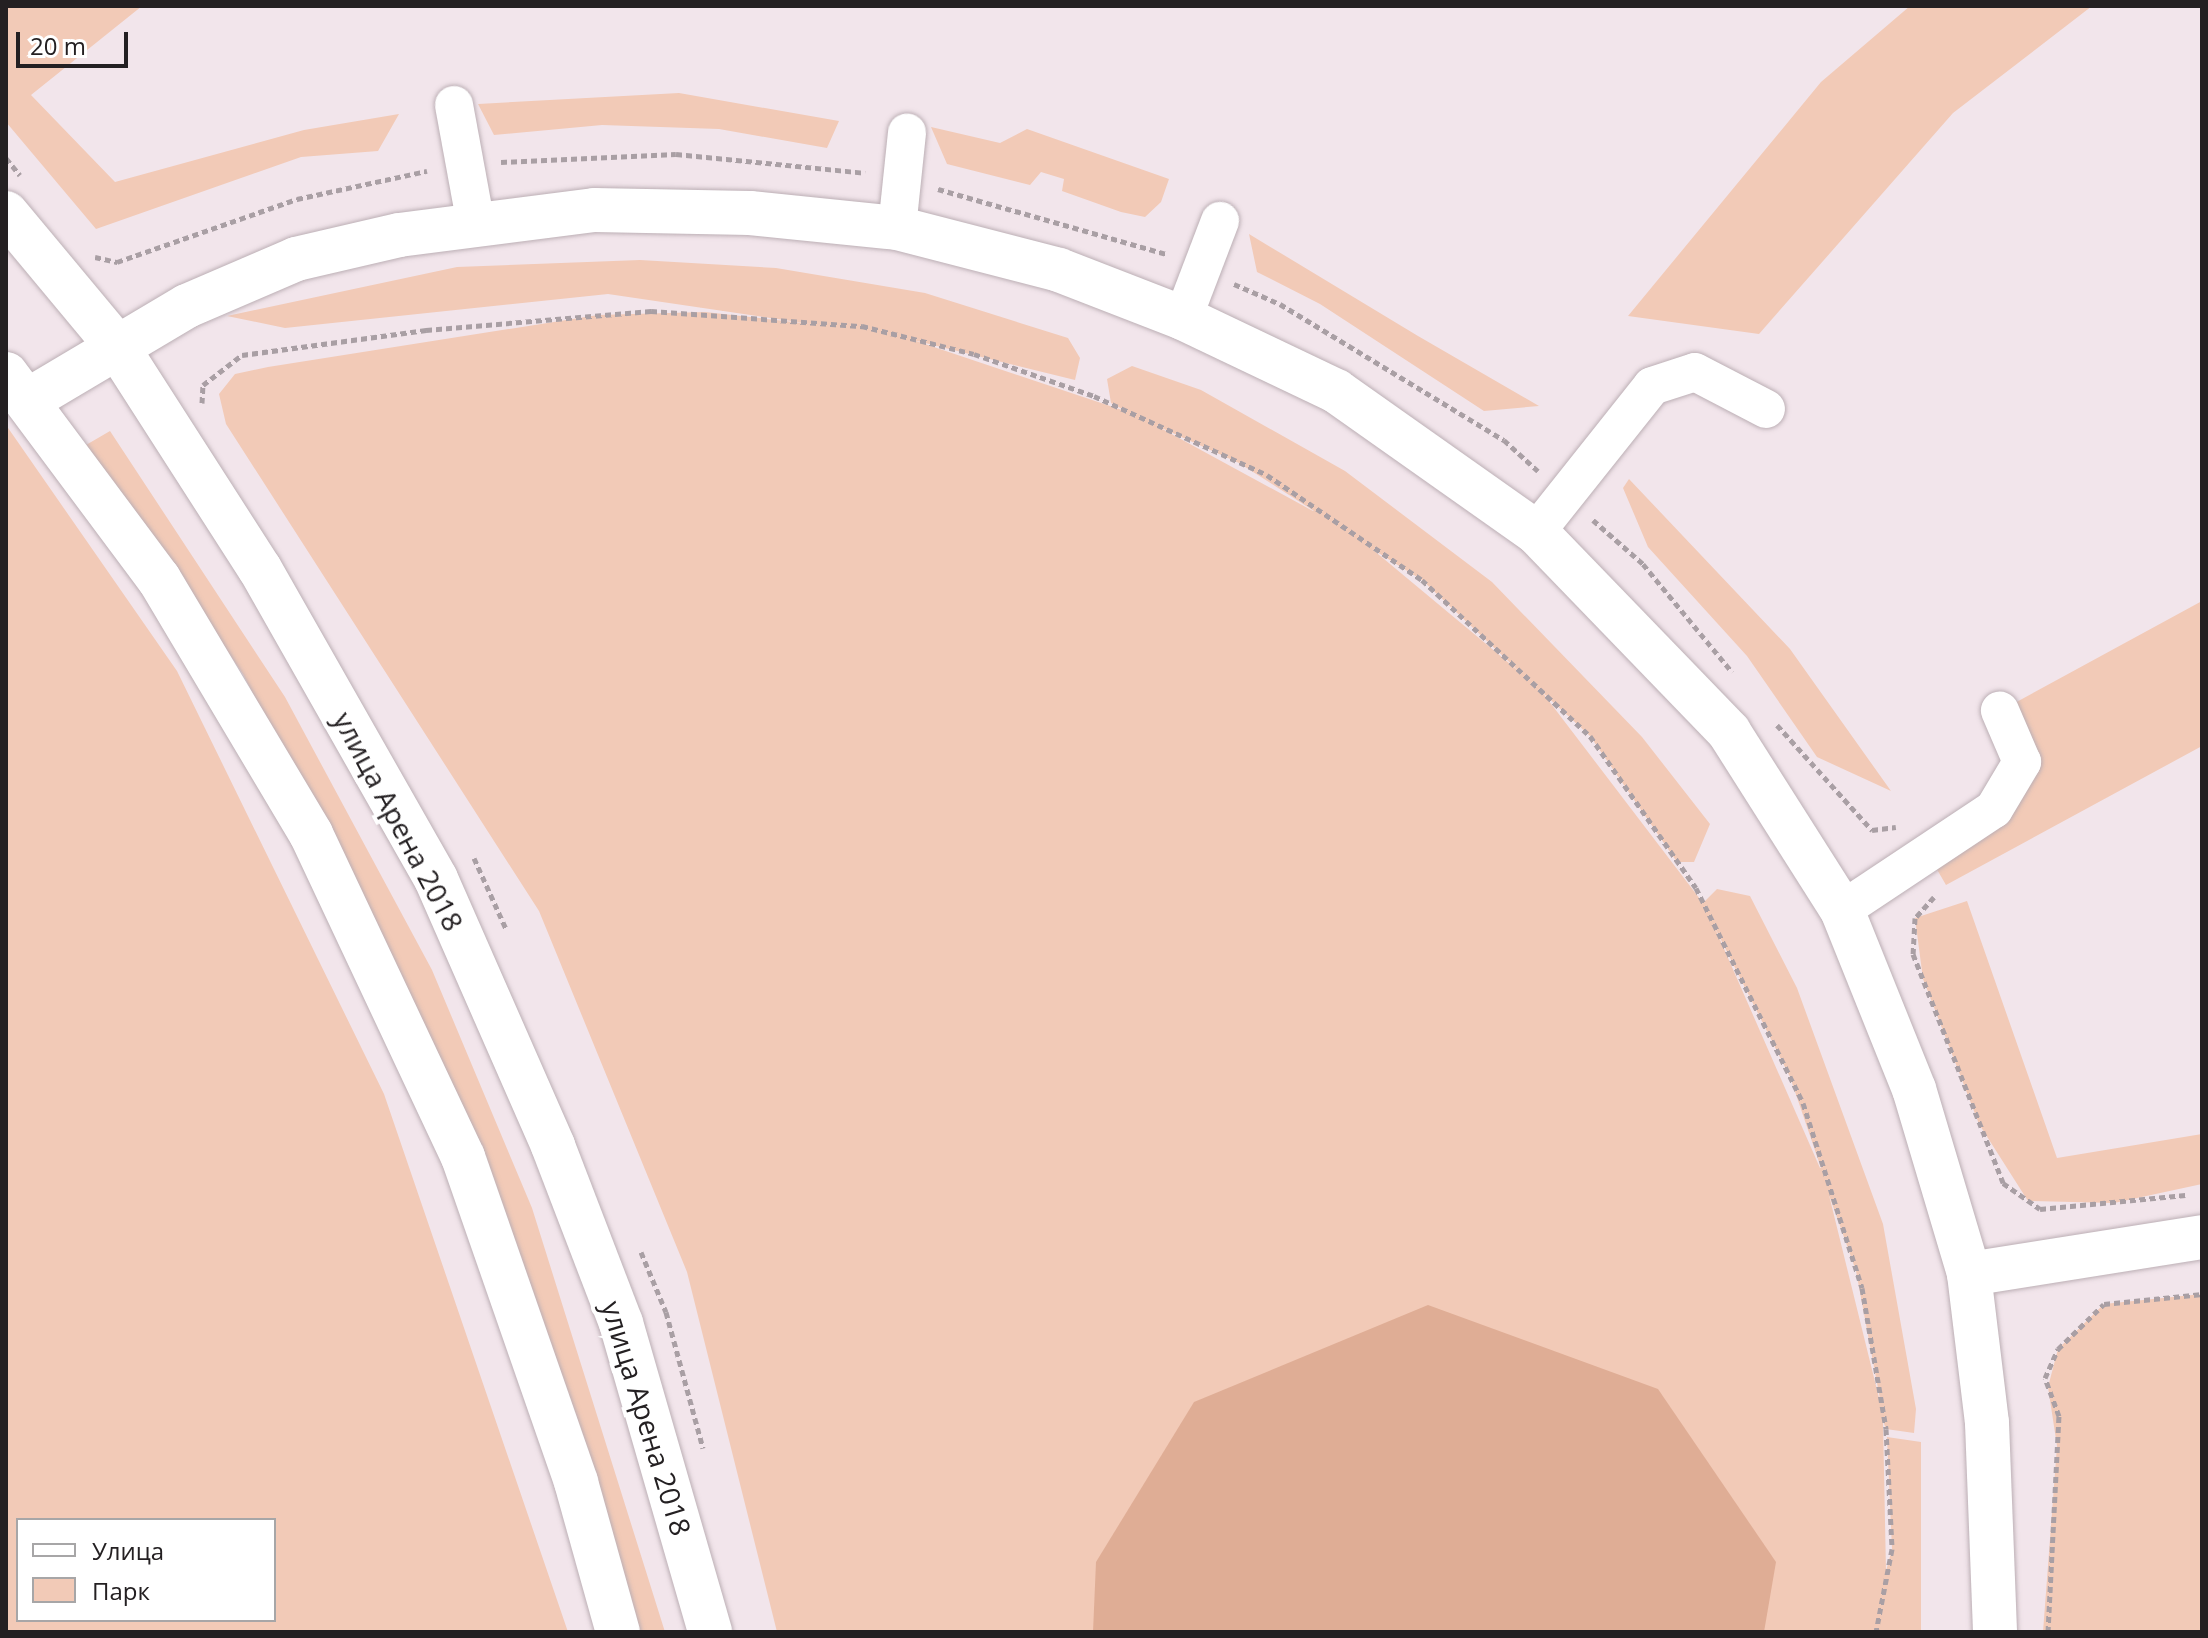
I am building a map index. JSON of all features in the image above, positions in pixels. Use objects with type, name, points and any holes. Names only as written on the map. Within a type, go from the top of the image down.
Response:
[{"type":"main road","name":"улица Арена 2018","points":[[16,198],[116,345],[260,569],[436,879],[553,1146],[621,1323],[710,1632]]},
{"type":"main road","points":[[618,1632],[576,1482],[463,1157],[311,834],[159,579],[16,388],[116,345],[187,306],[296,259],[399,235],[594,210],[750,213],[897,228],[1059,270],[1183,318],[1336,391],[1536,532],[1729,732],[1842,910],[1914,1089],[1969,1274],[1987,1423],[1995,1632]]},
{"type":"main road","points":[[1969,1274],[2202,1237]]},
{"type":"lane","points":[[454,105],[476,225]]},
{"type":"lane","points":[[897,228],[907,133]]},
{"type":"lane","points":[[1183,318],[1220,221]]},
{"type":"lane","points":[[1536,532],[1652,386],[1695,372],[1766,409]]},
{"type":"lane","points":[[1842,910],[1994,809],[2022,762],[2000,711]]},
{"type":"path","points":[[87,256],[117,262],[297,199],[463,167],[676,154],[840,168],[996,202],[1159,250],[1280,304],[1504,440],[1643,564],[1743,685]]},
{"type":"path","points":[[6,158],[16,198]]},
{"type":"path","points":[[202,410],[203,385],[242,355],[426,330],[651,311],[862,326],[974,354],[1094,396],[1267,475],[1422,580],[1590,736],[1696,888],[1803,1103],[1862,1288],[1886,1429],[1892,1549],[1876,1632]]},
{"type":"path","points":[[1773,721],[1872,830],[1911,825],[1946,885],[1915,918],[1913,954],[2003,1183],[2040,1209],[2202,1193]]},
{"type":"path","points":[[466,843],[513,944]]},
{"type":"path","points":[[636,1239],[666,1312],[708,1465]]},
{"type":"path","points":[[2048,1632],[2059,1416],[2045,1378],[2060,1344],[2104,1304],[2202,1294]]},
{"type":"green space","points":[[6,6],[142,6],[31,95],[115,182],[304,130],[399,114],[378,151],[301,157],[96,229],[6,122]]},
{"type":"green space","points":[[1910,6],[2092,6],[1953,113],[1759,334],[1628,316],[1821,82]]},
{"type":"green space","points":[[679,93],[839,121],[827,148],[719,129],[602,125],[494,135],[478,104]]},
{"type":"green space","points":[[931,127],[1000,143],[1027,129],[1169,179],[1161,202],[1145,217],[1121,212],[1062,191],[1064,179],[1041,172],[1030,185],[947,164]]},
{"type":"green space","points":[[1249,234],[1539,406],[1484,411],[1320,304],[1257,272]]},
{"type":"green space","points":[[640,260],[776,268],[925,293],[1068,338],[1080,358],[1075,380],[913,340],[1128,412],[1111,403],[1107,379],[1132,366],[1201,390],[1345,471],[1492,582],[1642,737],[1710,824],[1694,862],[1677,862],[1590,736],[1542,692],[1703,903],[1717,889],[1750,896],[1797,988],[1883,1224],[1916,1409],[1914,1433],[1886,1429],[1883,1421],[1886,1571],[1892,1549],[1887,1437],[1921,1442],[1921,1632],[777,1632],[687,1272],[539,911],[226,424],[219,394],[235,374],[268,367],[598,315],[705,312],[812,324],[608,294],[285,328],[227,316],[457,267]],"holes":[[[1155,425],[1239,463],[1314,511]],[[1372,549],[1422,580],[1521,673]],[[1714,926],[1790,1077],[1820,1168]],[[1829,1195],[1856,1271],[1879,1398]]]},
{"type":"green space","points":[[6,425],[177,671],[384,1094],[568,1632],[6,1632]]},
{"type":"green space","points":[[110,431],[285,697],[432,970],[532,1208],[665,1632],[637,1632],[463,1110],[243,674],[86,445]]},
{"type":"green space","points":[[1629,479],[1790,649],[1891,791],[1817,757],[1747,656],[1648,547],[1623,488]]},
{"type":"green space","points":[[2202,601],[2202,746],[1946,885],[1928,854],[2021,762],[2000,711]]},
{"type":"green space","points":[[1967,901],[2057,1158],[2202,1134],[2202,1184],[2114,1203],[2028,1201],[1979,1124],[1923,979],[1915,918]]},
{"type":"green space","points":[[2202,1294],[2202,1632],[2043,1632],[2057,1446],[2048,1387],[2058,1349],[2104,1304]]},
{"type":"shaded area","points":[[1428,1305],[1658,1389],[1776,1562],[1764,1632],[1093,1632],[1096,1562],[1194,1402]]}]
